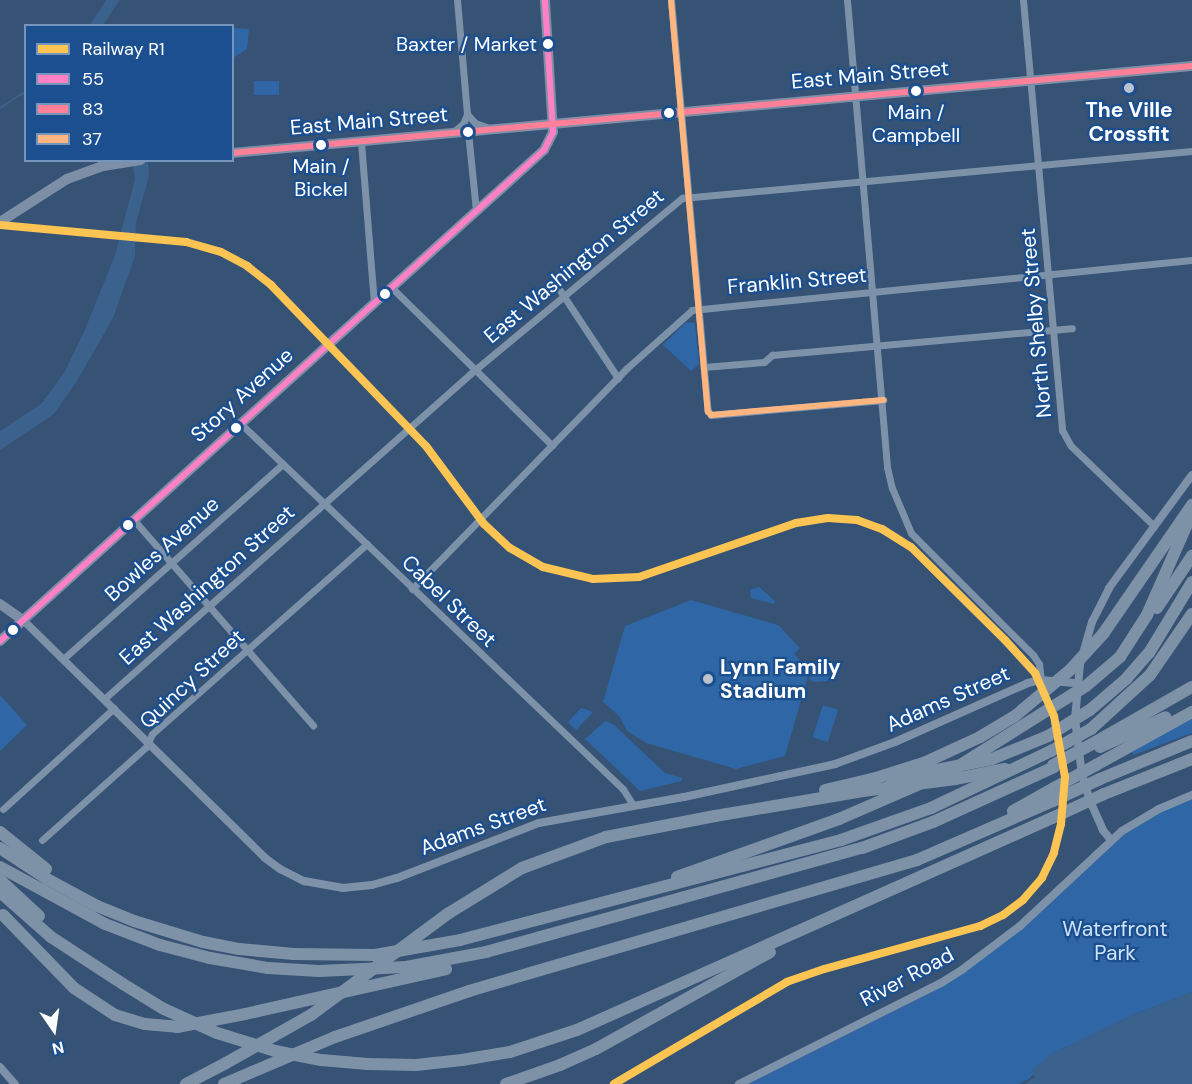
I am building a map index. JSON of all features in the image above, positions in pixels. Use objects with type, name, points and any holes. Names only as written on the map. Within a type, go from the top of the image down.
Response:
[{"type":"highway","points":[[715,816],[825,790],[926,762],[980,737],[1015,716],[1070,670],[1102,634],[1192,505]]},
{"type":"highway","points":[[1121,655],[1147,615],[1192,513]]},
{"type":"highway","points":[[0,848],[58,885],[134,921],[203,942],[255,950],[343,956],[400,952],[472,938],[599,903],[839,819],[954,769],[1086,686],[1121,655],[1141,631],[1192,556]]},
{"type":"highway","points":[[825,790],[923,774],[992,759],[1048,736],[1090,710],[1126,679],[1149,653],[1192,582]]},
{"type":"highway","points":[[599,903],[658,891],[864,833],[931,808],[1021,766],[1091,729],[1150,675],[1192,614]]},
{"type":"highway","points":[[1092,747],[1192,687]]},
{"type":"highway","points":[[0,867],[76,910],[132,934],[210,958],[268,968],[351,971],[406,967],[468,956],[572,929],[880,843],[933,822],[1092,747],[1192,705]]},
{"type":"highway","points":[[1054,794],[1096,765],[1192,712]]},
{"type":"highway","points":[[224,1084],[335,1037],[469,991],[867,876],[1054,794],[1100,780],[1192,741]]},
{"type":"highway","points":[[0,892],[51,937],[164,1009],[241,1041],[297,1056],[337,1062],[392,1065],[439,1063],[510,1052],[577,1030],[1104,794],[1192,759]]},
{"type":"highway","points":[[186,1084],[311,1015],[449,913],[508,876],[571,848],[620,834],[715,816],[1021,766]]},
{"type":"highway","points":[[0,832],[54,875],[109,904],[151,921],[244,945],[255,950]]},
{"type":"highway","points":[[506,1084],[550,1070],[596,1048],[737,969],[943,867]]},
{"type":"highway","points":[[0,880],[85,957]]},
{"type":"highway","points":[[2,914],[74,988],[93,1003],[116,1015],[146,1024],[177,1027],[245,1014],[481,960],[524,948],[572,929]]},
{"type":"main road","points":[[545,0],[552,124]]},
{"type":"main road","name":"East Main Street","points":[[234,153],[1192,66]]},
{"type":"main road","name":"Story Avenue","points":[[0,641],[544,150],[551,139],[552,124]]},
{"type":"main road","points":[[0,222],[67,179],[103,166],[128,162]]},
{"type":"main road","points":[[0,604],[22,620]]},
{"type":"street","points":[[452,133],[463,124],[467,114],[457,0]]},
{"type":"street","points":[[671,0],[709,413],[883,400]]},
{"type":"street","points":[[847,0],[889,476],[907,529],[1033,655],[1039,664],[1041,680]]},
{"type":"street","name":"North Shelby Street","points":[[1023,0],[1059,415],[1066,440],[1154,526]]},
{"type":"street","points":[[467,114],[475,123],[494,129]]},
{"type":"street","points":[[468,132],[476,211]]},
{"type":"street","points":[[361,142],[374,302]]},
{"type":"street","name":"East Washington Street","points":[[104,699],[561,292],[682,198],[1192,151]]},
{"type":"street","name":"Franklin Street","points":[[412,589],[618,378],[681,317],[699,308],[1192,260]]},
{"type":"street","points":[[391,287],[552,445]]},
{"type":"street","points":[[561,292],[618,378]]},
{"type":"street","points":[[704,367],[764,362],[772,355],[1072,328]]},
{"type":"street","name":"Cabel Street","points":[[240,423],[623,789],[633,805]]},
{"type":"street","name":"Bowles Avenue","points":[[63,659],[283,464]]},
{"type":"street","points":[[1111,840],[1103,830],[1090,801],[1083,775],[1076,719],[1077,683],[1085,642],[1099,606],[1120,570],[1192,475]]},
{"type":"street","points":[[133,519],[249,648],[313,724]]},
{"type":"street","name":"Quincy Street","points":[[42,840],[148,743],[152,734],[367,544]]},
{"type":"street","name":"Adams Street","points":[[22,620],[265,858],[294,877],[328,887],[351,888],[380,883],[526,826],[564,816],[633,805],[835,764],[896,742],[1016,687],[1041,680],[1077,683]]},
{"type":"street","points":[[3,809],[114,708]]},
{"type":"street","name":"River Road","points":[[739,1084],[940,983],[963,969],[1020,926],[1111,840],[1143,817],[1192,795]]},
{"type":"street","points":[[0,1067],[15,1084]]},
{"type":"green space","points":[[234,28],[249,29],[247,49],[234,57]]},
{"type":"green space","points":[[254,81],[279,81],[279,95],[254,95]]},
{"type":"green space","points":[[686,322],[695,323],[699,364],[691,371],[663,345]]},
{"type":"green space","points":[[759,587],[775,601],[774,604],[751,598],[750,590]]},
{"type":"green space","name":"Lynn Family Stadium","points":[[691,600],[778,625],[800,648],[794,654],[810,669],[785,756],[736,769],[646,743],[627,731],[619,716],[603,702],[625,626]]},
{"type":"green space","points":[[816,663],[830,678],[828,681],[813,682],[809,679]]},
{"type":"green space","points":[[0,695],[27,725],[0,751]]},
{"type":"green space","points":[[823,705],[838,710],[828,742],[812,737]]},
{"type":"green space","points":[[581,708],[593,712],[576,730],[568,722]]},
{"type":"green space","points":[[1192,716],[1192,733],[1133,755],[1132,752]]},
{"type":"green space","points":[[605,721],[613,724],[665,773],[682,778],[682,781],[640,791],[585,739]]},
{"type":"green space","name":"Waterfront Park","points":[[1192,796],[1192,992],[1133,1015],[1050,1055],[1030,1078],[1019,1084],[737,1084],[940,983],[981,957],[1111,840]]},
{"type":"shaded area","points":[[106,0],[120,0],[104,24],[91,24]]},
{"type":"shaded area","points":[[132,162],[148,162],[149,176],[136,223],[135,256],[113,318],[77,381],[54,414],[0,450],[0,431],[41,404],[64,373],[84,332],[115,255],[135,179]]},
{"type":"shaded area","points":[[1192,992],[1192,1084],[1024,1084],[1035,1077],[1031,1071],[1050,1055],[1133,1015]]},
{"type":"waterway","points":[[0,108],[24,92]]},
{"type":"rail line","name":"R1","points":[[0,225],[186,242],[221,252],[247,266],[271,285],[426,446],[484,524],[510,548],[543,567],[593,579],[639,577],[796,523],[828,518],[857,520],[882,529],[911,547],[1035,673],[1054,716],[1065,777],[1061,824],[1054,853],[1042,878],[1023,900],[1003,915],[980,926],[824,969],[787,982],[614,1084]]},
{"type":"transit line","name":"55","points":[[0,641],[544,150],[553,132],[545,0]]},
{"type":"transit line","name":"37","points":[[671,0],[708,411],[711,415],[883,400]]},
{"type":"transit line","name":"83","points":[[234,153],[1192,66]]},
{"type":"place","name":"Baxter / Market","points":[[548,44]]},
{"type":"place","name":"The Ville Crossfit","points":[[1129,88]]},
{"type":"place","name":"Main / Campbell","points":[[916,91]]},
{"type":"place","name":"Main / Bickel","points":[[321,145]]},
{"type":"place","name":"Lynn Family Stadium","points":[[708,679]]}]
